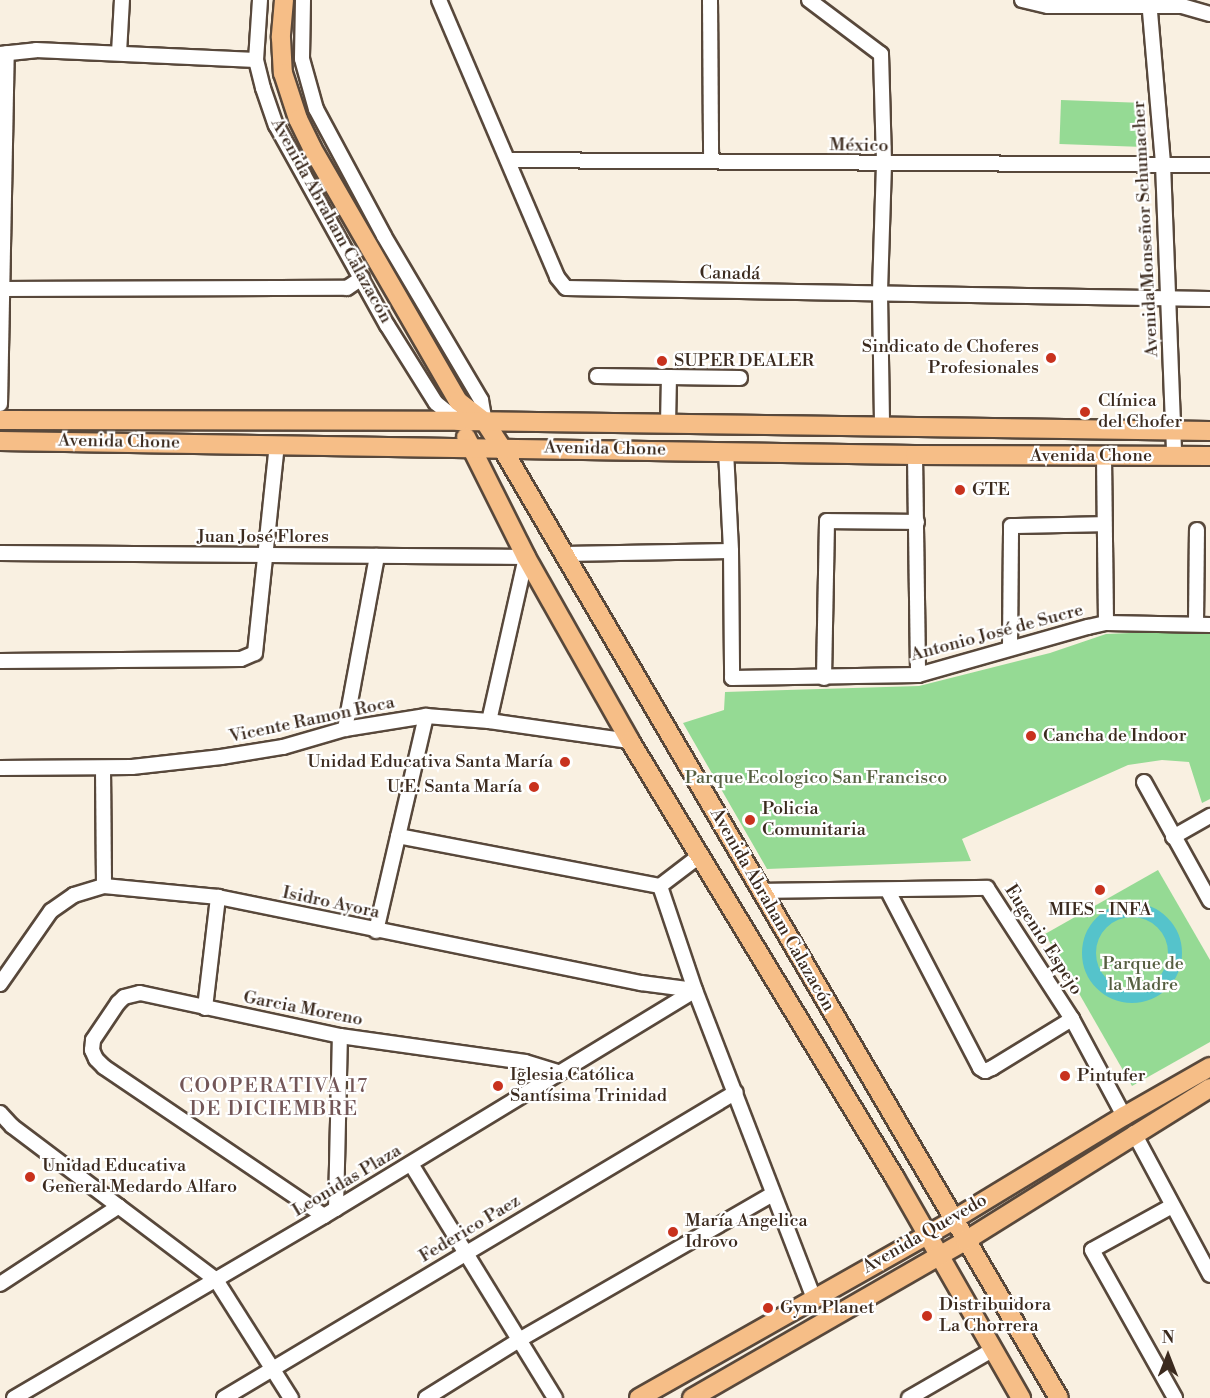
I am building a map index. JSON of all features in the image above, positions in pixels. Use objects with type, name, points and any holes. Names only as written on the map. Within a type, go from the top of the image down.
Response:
[{"type":"main road","name":"Avenida Abraham Calazacón","points":[[284,0],[281,38],[283,73],[298,119],[312,148],[458,401],[485,422],[502,448],[1059,1398]]},
{"type":"main road","name":"Avenida Abraham Calazacón","points":[[458,401],[458,421],[526,557],[698,857],[927,1234],[1021,1398]]},
{"type":"main road","name":"Avenida Chone","points":[[0,420],[458,421],[1210,430]]},
{"type":"main road","name":"Avenida Chone","points":[[0,441],[915,455],[1210,456]]},
{"type":"main road","name":"Avenida Quevedo","points":[[639,1398],[953,1220],[1124,1116],[1210,1067]]},
{"type":"main road","name":"Avenida Quevedo","points":[[694,1398],[965,1241],[1134,1133],[1210,1088]]},
{"type":"street","points":[[118,53],[122,0]]},
{"type":"street","name":"Avenida Abraham Calazacón","points":[[260,0],[256,60],[276,125],[387,325],[436,403],[458,421]]},
{"type":"street","name":"Avenida Abraham Calazacón","points":[[303,0],[302,59],[316,109],[384,236],[481,400],[485,422]]},
{"type":"street","name":"Canadá","points":[[439,0],[557,277],[566,288],[1210,300]]},
{"type":"street","points":[[710,0],[711,160]]},
{"type":"street","points":[[809,0],[881,54],[884,164],[880,294],[882,427]]},
{"type":"street","points":[[1022,0],[1048,6],[1149,3],[1182,6],[1210,14]]},
{"type":"street","name":"Avenida Monseñor Schumacher","points":[[1149,3],[1163,164],[1174,457]]},
{"type":"street","points":[[0,404],[4,54],[36,50],[256,60]]},
{"type":"street","name":"México","points":[[508,160],[711,160],[1148,167],[1163,164],[1210,165]]},
{"type":"street","points":[[2,289],[347,288],[362,278]]},
{"type":"street","points":[[597,376],[740,378]]},
{"type":"street","points":[[668,424],[669,378]]},
{"type":"street","points":[[0,661],[241,659],[255,653],[277,444]]},
{"type":"street","name":"Antonio José de Sucre","points":[[726,451],[731,551],[732,678],[918,675],[1010,647],[1106,623],[1210,625]]},
{"type":"street","points":[[915,455],[918,675]]},
{"type":"street","points":[[1104,457],[1106,623]]},
{"type":"street","points":[[824,678],[827,521],[917,522]]},
{"type":"street","points":[[1010,647],[1011,526],[1104,524]]},
{"type":"street","points":[[1196,623],[1197,530]]},
{"type":"street","points":[[564,554],[731,551]]},
{"type":"street","name":"Juan José Flores","points":[[0,553],[526,557]]},
{"type":"street","points":[[345,729],[377,556]]},
{"type":"street","points":[[489,721],[526,557]]},
{"type":"street","points":[[376,931],[426,716]]},
{"type":"street","name":"Vicente Ramon Roca","points":[[0,768],[143,766],[272,749],[345,729],[426,716],[489,721],[630,741]]},
{"type":"street","points":[[103,768],[104,886]]},
{"type":"street","points":[[1144,782],[1210,901]]},
{"type":"street","points":[[1173,837],[1210,816]]},
{"type":"street","points":[[398,836],[660,886],[698,857]]},
{"type":"street","name":"Isidro Ayora","points":[[0,984],[51,911],[74,895],[104,886],[218,897],[376,931],[641,983],[695,990]]},
{"type":"street","points":[[660,886],[695,990],[814,1298]]},
{"type":"street","name":"Eugenio Espejo","points":[[762,891],[987,888],[1072,1019],[1124,1116]]},
{"type":"street","points":[[888,891],[980,1068],[985,1071],[1072,1019]]},
{"type":"street","points":[[205,1008],[218,897]]},
{"type":"street","name":"Leonidas Plaza","points":[[15,1398],[411,1164],[695,990]]},
{"type":"street","name":"Garcia Moreno","points":[[330,1212],[104,1067],[92,1050],[93,1040],[124,997],[140,993],[340,1036],[525,1062],[558,1072]]},
{"type":"street","points":[[330,1212],[340,1036]]},
{"type":"street","name":"Federico Paez","points":[[224,1398],[736,1092]]},
{"type":"street","points":[[0,1113],[12,1126],[216,1280],[291,1398]]},
{"type":"street","points":[[1134,1133],[1210,1275]]},
{"type":"street","points":[[411,1164],[555,1398]]},
{"type":"street","points":[[426,1398],[519,1340],[773,1194]]},
{"type":"street","points":[[0,1284],[119,1206]]},
{"type":"street","points":[[1172,1206],[1092,1250],[1175,1398]]},
{"type":"street","points":[[909,1398],[993,1350]]},
{"type":"green space","points":[[1061,100],[1138,103],[1136,147],[1059,144]]},
{"type":"green space","name":"Parque Ecologico San Francisco","points":[[1153,632],[1210,634],[1210,799],[1202,803],[1189,762],[1162,760],[1128,765],[962,839],[971,861],[767,869],[683,723],[724,710],[725,692],[919,686],[1050,653],[1106,634]]},
{"type":"green space","name":"Parque de la Madre","points":[[1158,870],[1210,960],[1210,1042],[1132,1086],[1045,934]]},
{"type":"waterway","points":[[1132,910],[1156,917],[1168,929],[1175,953],[1168,977],[1156,989],[1132,996],[1108,989],[1096,977],[1089,953],[1096,929],[1108,917],[1132,910]]},
{"type":"place","name":"Sindicato de Choferes Profesionales","points":[[1051,358]]},
{"type":"place","name":"SUPER DEALER","points":[[662,361]]},
{"type":"place","name":"Clínica del Chofer","points":[[1085,412]]},
{"type":"place","name":"GTE","points":[[960,490]]},
{"type":"place","name":"Cancha de Indoor","points":[[1031,736]]},
{"type":"place","name":"Unidad Educativa Santa María","points":[[565,762]]},
{"type":"place","name":"U.E. Santa María","points":[[534,787]]},
{"type":"place","name":"Policia Comunitaria","points":[[750,820]]},
{"type":"place","name":"MIES - INFA","points":[[1100,890]]},
{"type":"place","name":"Pintufer","points":[[1065,1076]]},
{"type":"place","name":"Iglesia Católica Santísima Trinidad","points":[[498,1086]]},
{"type":"place","name":"Unidad Educativa General Medardo Alfaro","points":[[30,1177]]},
{"type":"place","name":"María Angelica Idrovo","points":[[673,1232]]},
{"type":"place","name":"Gym Planet","points":[[768,1308]]},
{"type":"place","name":"Distribuidora La Chorrera","points":[[927,1316]]},
{"type":"district","name":"COOPERATIVA 17 DE DICIEMBRE","points":[[274,1098]]}]
